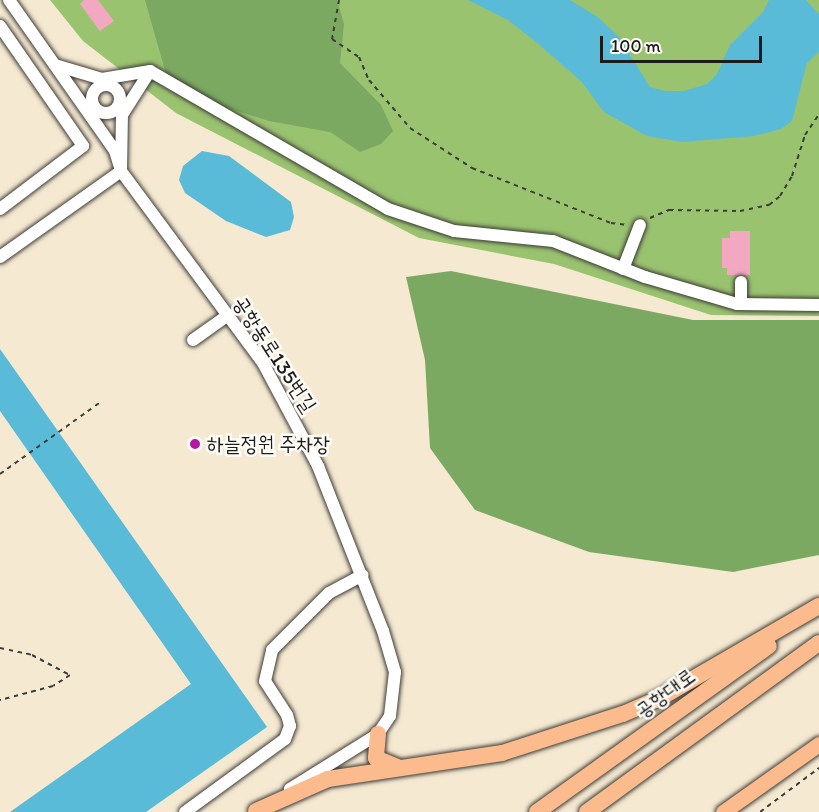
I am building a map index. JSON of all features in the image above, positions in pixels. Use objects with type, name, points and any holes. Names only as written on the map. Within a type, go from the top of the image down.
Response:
[{"type":"highway","points":[[255,811],[328,779],[518,749],[623,714],[660,698],[819,609]]},
{"type":"highway","name":"공항대로","points":[[537,812],[819,609]]},
{"type":"highway","points":[[587,812],[819,643]]},
{"type":"highway","points":[[378,734],[376,758],[400,768]]},
{"type":"main road","points":[[723,812],[819,744]]},
{"type":"street","name":"공항동로135번길","points":[[9,0],[55,65],[91,110],[115,151],[121,171],[263,363],[294,417],[363,575],[395,672],[394,700],[378,734]]},
{"type":"street","points":[[0,26],[83,146],[0,208]]},
{"type":"street","points":[[0,257],[121,171],[122,107],[118,92],[111,85],[55,65]]},
{"type":"street","points":[[150,71],[122,107],[107,113],[91,110],[92,94],[102,82],[150,71],[388,209],[454,231],[553,241],[623,269],[741,304],[819,306]]},
{"type":"street","points":[[623,269],[640,225]]},
{"type":"street","points":[[741,282],[741,304]]},
{"type":"street","points":[[193,340],[228,315]]},
{"type":"street","points":[[186,812],[285,739],[290,726],[287,715],[265,681],[272,650],[329,593],[363,575]]},
{"type":"street","points":[[255,811],[378,734]]},
{"type":"path","points":[[339,0],[332,39],[359,57],[369,80],[410,128],[433,145],[472,168],[611,223],[640,225],[669,210],[740,211],[769,205],[780,196],[792,176],[805,135],[819,114]]},
{"type":"path","points":[[0,474],[63,425],[99,404]]},
{"type":"path","points":[[0,648],[32,655],[70,675],[53,686],[0,700]]},
{"type":"path","points":[[760,812],[819,768]]},
{"type":"green space","points":[[50,0],[819,0],[819,316],[711,315],[554,264],[419,238],[176,113],[83,41]]},
{"type":"green space","points":[[145,0],[337,0],[344,24],[340,63],[381,105],[393,131],[381,144],[360,152],[330,132],[269,121],[224,107],[166,74]]},
{"type":"green space","points":[[451,271],[693,320],[819,320],[819,555],[733,572],[589,552],[475,510],[430,448],[425,360],[406,277]]},
{"type":"water","points":[[468,0],[570,0],[599,18],[619,37],[650,87],[665,91],[684,91],[707,84],[717,74],[730,45],[763,12],[769,0],[806,0],[819,14],[819,52],[807,63],[792,121],[781,129],[754,136],[682,142],[647,136],[604,112],[581,81],[536,42],[508,20]]},
{"type":"water","points":[[202,151],[229,156],[291,202],[294,217],[290,230],[266,237],[226,221],[185,193],[179,180],[183,166]]},
{"type":"water","points":[[0,349],[267,727],[146,812],[10,812],[191,684],[0,411]]},
{"type":"building","points":[[84,0],[98,0],[114,21],[100,31],[80,4]]},
{"type":"building","points":[[730,231],[750,231],[750,275],[727,275],[727,268],[722,268],[722,238],[730,238]]},
{"type":"place","name":"하늘정원 주차장","points":[[195,444]]}]
